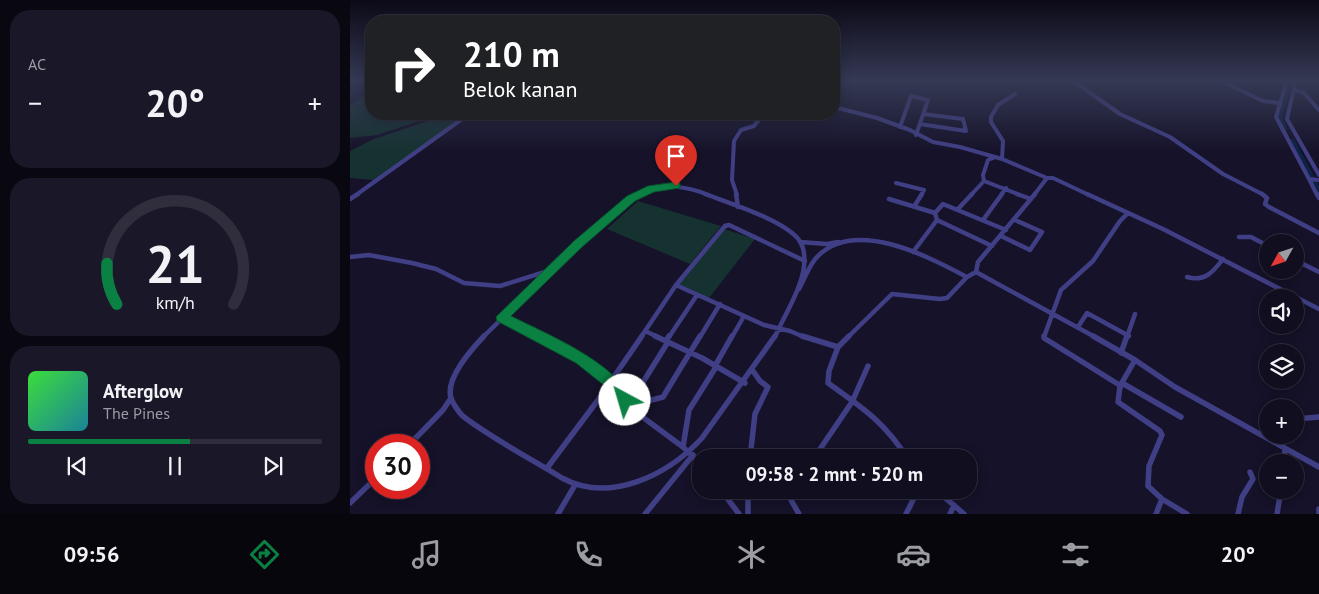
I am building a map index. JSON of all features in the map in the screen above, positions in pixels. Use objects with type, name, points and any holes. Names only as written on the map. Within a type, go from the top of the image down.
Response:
[{"type":"street","points":[[900,127],[908,104]]},
{"type":"street","points":[[916,135],[927,104]]},
{"type":"street","points":[[1002,104],[990,116],[991,122],[1004,138],[1004,144],[1000,153],[1002,159]]},
{"type":"street","points":[[1106,104],[1120,114],[1170,137],[1223,174],[1263,194],[1267,197],[1265,204],[1269,207],[1319,233]]},
{"type":"street","points":[[1279,104],[1276,113],[1278,122],[1316,178]]},
{"type":"street","points":[[1290,104],[1287,118],[1316,178],[1319,198]]},
{"type":"street","points":[[840,109],[877,118],[932,142],[960,147],[1002,159],[1047,178],[1059,180],[1223,259],[1319,309]]},
{"type":"street","points":[[920,124],[966,131],[965,122],[961,118],[923,114]]},
{"type":"street","points":[[350,199],[461,120]]},
{"type":"street","points":[[738,206],[736,190],[732,180],[734,141],[741,130],[754,126],[758,120]]},
{"type":"street","points":[[958,209],[984,181],[988,160],[994,158]]},
{"type":"street","points":[[902,449],[896,440],[874,416],[852,402],[827,382],[838,347],[892,294],[940,300],[947,298],[967,277],[976,272],[978,262],[1002,236],[1047,178]]},
{"type":"street","points":[[984,181],[1031,199]]},
{"type":"street","points":[[896,183],[924,190],[915,206]]},
{"type":"street","points":[[420,434],[443,410],[451,398],[453,381],[460,363],[502,317],[631,199],[646,191],[668,185],[683,186],[738,206],[782,226],[800,242],[805,261],[796,294]]},
{"type":"street","points":[[984,220],[1006,188]]},
{"type":"street","points":[[350,191],[356,195]]},
{"type":"street","points":[[890,199],[935,213]]},
{"type":"street","points":[[935,213],[943,204],[1006,230]]},
{"type":"street","points":[[935,213],[937,220],[992,246]]},
{"type":"street","points":[[1128,213],[1120,221],[1093,261],[1061,290],[1044,338],[1181,417]]},
{"type":"street","points":[[913,252],[937,220]]},
{"type":"street","points":[[1002,236],[1030,250],[1035,245],[1042,232],[1015,220]]},
{"type":"street","points":[[547,468],[591,410],[676,284],[727,225],[805,261]]},
{"type":"street","points":[[1238,237],[1251,237],[1259,241]]},
{"type":"street","points":[[800,242],[827,244],[844,240],[870,241],[927,256],[967,277]]},
{"type":"street","points":[[645,514],[753,372],[772,343],[817,256],[844,240]]},
{"type":"street","points":[[350,258],[369,255],[412,262],[436,268],[464,283],[500,286],[552,270]]},
{"type":"street","points":[[1187,277],[1197,280],[1209,276],[1223,259]]},
{"type":"street","points":[[1304,264],[1319,272]]},
{"type":"street","points":[[976,272],[1078,327],[1135,360],[1175,388],[1259,434]]},
{"type":"street","points":[[676,284],[764,325],[838,347]]},
{"type":"street","points":[[633,410],[638,400],[640,387],[697,295]]},
{"type":"street","points":[[638,400],[663,397],[720,304]]},
{"type":"street","points":[[1078,327],[1087,313],[1129,336]]},
{"type":"street","points":[[1121,353],[1136,314]]},
{"type":"street","points":[[683,447],[689,410],[744,316]]},
{"type":"street","points":[[502,317],[574,355],[610,381],[617,387],[633,410],[691,454]]},
{"type":"street","points":[[645,331],[691,353],[745,383]]},
{"type":"street","points":[[1135,360],[1122,384],[1117,398],[1118,402],[1160,431],[1162,435],[1151,456],[1147,478],[1148,486],[1162,499],[1187,514]]},
{"type":"street","points":[[820,449],[852,402],[868,366]]},
{"type":"street","points":[[751,449],[755,414],[768,387],[753,372]]},
{"type":"street","points":[[451,398],[458,412],[468,421],[575,485],[606,488],[633,484],[691,454]]},
{"type":"street","points":[[1304,418],[1319,417]]},
{"type":"street","points":[[1278,444],[1319,467]]},
{"type":"street","points":[[1285,449],[1285,454]]},
{"type":"street","points":[[1238,514],[1242,497],[1253,478],[1250,472]]},
{"type":"street","points":[[558,514],[575,485]]},
{"type":"street","points":[[350,503],[365,489]]},
{"type":"street","points":[[727,499],[739,514]]},
{"type":"street","points":[[748,499],[748,514]]},
{"type":"street","points":[[791,499],[799,514]]},
{"type":"street","points":[[906,514],[914,499]]},
{"type":"street","points":[[946,499],[964,514]]},
{"type":"street","points":[[1156,514],[1162,499]]},
{"type":"street","points":[[1277,514],[1280,499]]},
{"type":"street","points":[[950,514],[954,506]]},
{"type":"street","points":[[1319,509],[1319,514]]},
{"type":"green space","points":[[365,104],[365,120],[422,120],[377,135],[350,138],[350,105]]},
{"type":"green space","points":[[431,120],[458,120],[374,180],[350,178],[350,151],[374,139]]},
{"type":"green space","points":[[638,201],[721,226],[690,264],[607,229]]},
{"type":"green space","points":[[724,229],[755,239],[709,298],[679,284]]},
{"type":"waterway","points":[[1283,104],[1279,116],[1284,129]]},
{"type":"waterway","points":[[1291,141],[1319,192]]},
{"type":"route","points":[[625,400],[615,385],[581,359],[502,317],[578,244],[631,199],[641,192],[668,185],[676,186]]}]
